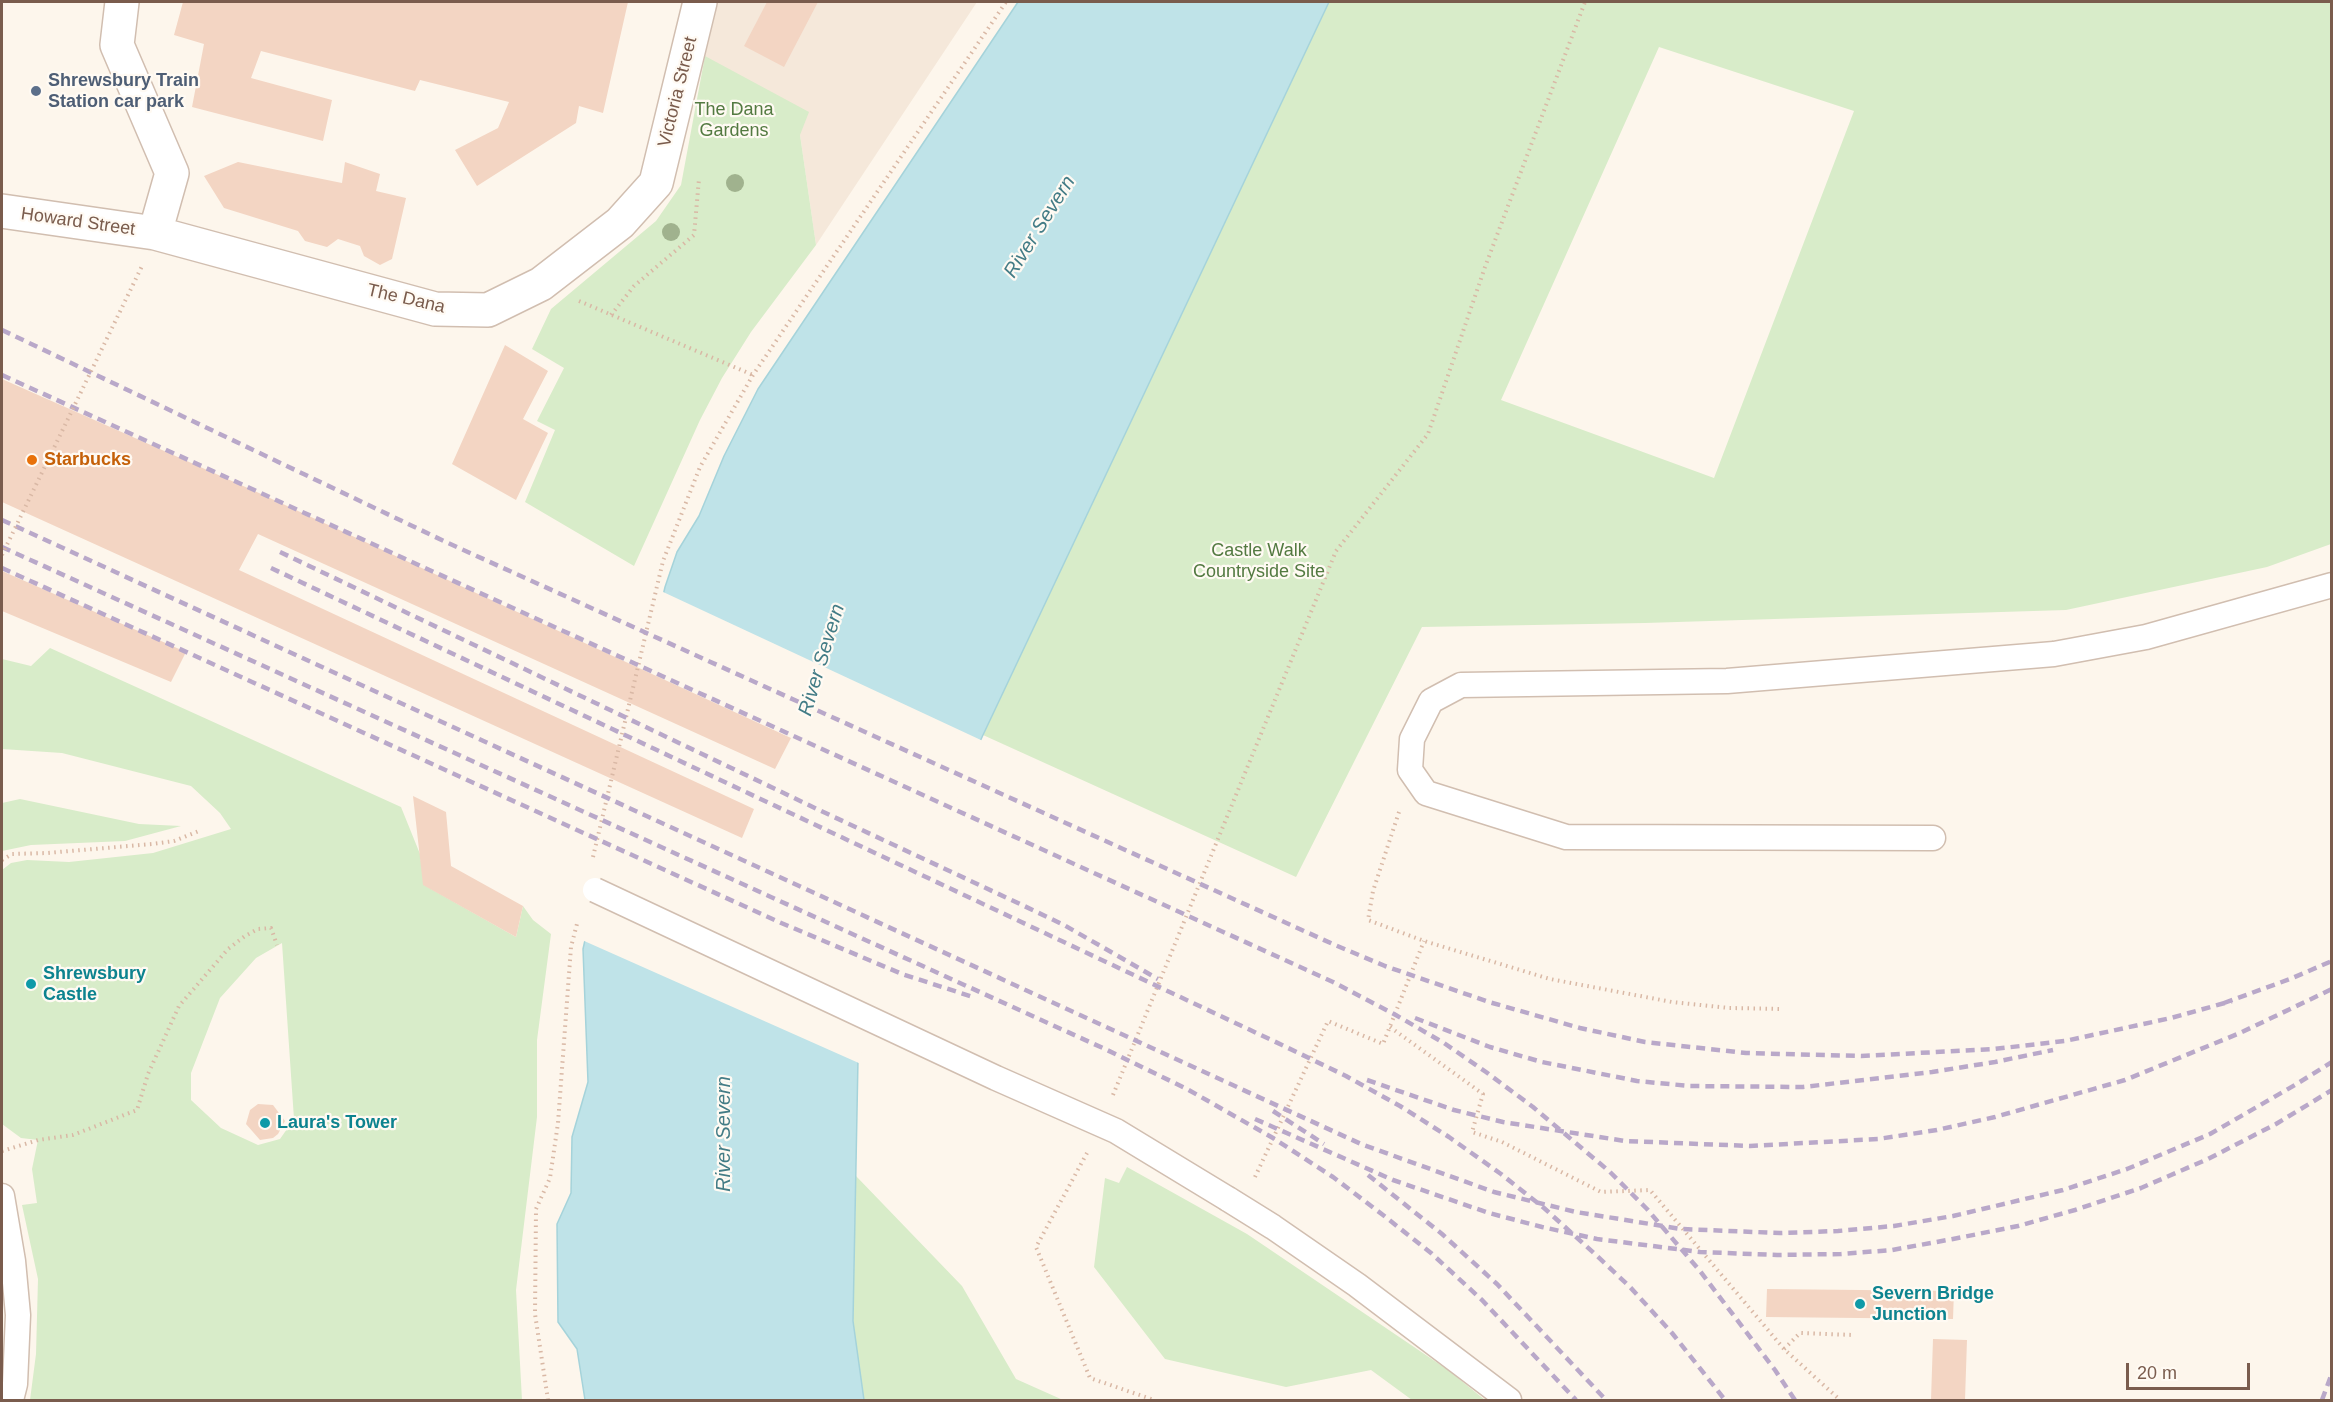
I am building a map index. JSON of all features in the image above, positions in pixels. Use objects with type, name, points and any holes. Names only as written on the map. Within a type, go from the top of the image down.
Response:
[{"type":"street","points":[[122,2],[117,45],[172,173],[154,233]]},
{"type":"street","name":"Victoria Street","points":[[656,183],[700,2]]},
{"type":"street","name":"The Dana","points":[[154,233],[435,309],[488,310],[541,284],[620,223],[656,183]]},
{"type":"street","name":"Howard Street","points":[[2,211],[154,233]]},
{"type":"lane","points":[[1933,838],[1566,837],[1426,793],[1410,770],[1412,739],[1431,701],[1461,685],[1727,681],[2054,654],[2146,637],[2331,585]]},
{"type":"lane","points":[[593,879],[996,1078],[1116,1131],[1228,1199],[1357,1286],[1509,1401]]},
{"type":"lane","points":[[2,1196],[13,1261],[18,1316],[15,1384],[11,1401]]},
{"type":"path","points":[[593,879],[663,561],[700,467],[753,375],[1006,2]]},
{"type":"path","points":[[1109,1105],[1336,551],[1428,434],[1485,267],[1585,2]]},
{"type":"path","points":[[611,315],[634,286],[694,235],[699,188]]},
{"type":"path","points":[[2,555],[143,264]]},
{"type":"path","points":[[573,299],[753,375]]},
{"type":"path","points":[[1426,793],[1400,808],[1373,891],[1368,920],[1550,979],[1612,992],[1729,1008],[1783,1009]]},
{"type":"path","points":[[2,860],[12,854],[47,853],[174,841],[199,831]]},
{"type":"path","points":[[548,1401],[535,1314],[537,1209],[550,1178],[558,1123],[572,947],[580,913]]},
{"type":"path","points":[[2,1151],[38,1140],[73,1136],[137,1110],[148,1074],[179,1006],[228,949],[245,936],[258,929],[271,928],[277,945]]},
{"type":"path","points":[[1252,1182],[1326,1020],[1383,1044],[1424,940]]},
{"type":"path","points":[[1390,1027],[1483,1094],[1475,1115],[1472,1132],[1502,1142],[1601,1192],[1650,1190],[1784,1349],[1840,1401]]},
{"type":"path","points":[[1090,1148],[1036,1248],[1090,1378],[1154,1401]]},
{"type":"path","points":[[1784,1349],[1800,1333],[1854,1335]]},
{"type":"shaded area","points":[[718,2],[977,2],[816,245],[800,135],[705,56]]},
{"type":"green space","name":"Castle Walk Countryside Site","points":[[1329,2],[2331,2],[2331,544],[2267,567],[2066,610],[1645,623],[1422,627],[1296,877],[983,735]],"holes":[[[1659,47],[1854,111],[1714,478],[1501,400]]]},
{"type":"green space","name":"The Dana Gardens","points":[[705,56],[809,112],[800,135],[816,245],[751,332],[722,378],[700,420],[634,566],[525,502],[555,430],[537,421],[564,368],[532,349],[551,309],[656,221],[681,185]]},
{"type":"green space","points":[[50,648],[401,807],[420,854],[424,885],[516,937],[523,906],[533,920],[551,934],[537,1040],[537,1117],[516,1290],[522,1400],[30,1400],[36,1354],[38,1279],[22,1205],[37,1203],[32,1169],[38,1140],[21,1138],[2,1124],[2,870],[11,863],[27,860],[69,862],[153,853],[231,829],[220,813],[191,786],[62,753],[2,749],[2,659],[31,666]],"holes":[[[282,943],[294,1119],[280,1139],[258,1145],[221,1128],[191,1100],[191,1073],[220,998],[256,958]]]},
{"type":"green space","points":[[20,799],[139,824],[181,826],[125,841],[31,845],[2,851],[2,803]]},
{"type":"green space","points":[[1127,1167],[1247,1234],[1448,1370],[1485,1400],[1412,1400],[1371,1370],[1286,1387],[1165,1359],[1094,1267],[1105,1178],[1119,1183]]},
{"type":"green space","points":[[856,1176],[962,1286],[1016,1379],[1063,1400],[864,1400],[853,1322]]},
{"type":"water","name":"River Severn","points":[[1018,2],[1329,2],[983,735],[859,1007],[853,1321],[864,1400],[585,1400],[577,1349],[558,1322],[557,1224],[571,1193],[572,1137],[588,1082],[583,949],[665,587],[677,552],[699,516],[724,456],[758,389]]},
{"type":"pier","points":[[661,591],[983,741],[862,1007],[861,1064],[582,940]]},
{"type":"building","points":[[183,2],[628,2],[603,113],[579,106],[576,123],[477,186],[455,150],[498,128],[509,102],[420,80],[415,91],[261,51],[251,78],[332,100],[323,141],[192,107],[204,44],[174,35]]},
{"type":"building","points":[[767,2],[818,2],[784,67],[744,46]]},
{"type":"building","points":[[238,162],[342,183],[345,162],[380,174],[376,191],[406,198],[392,259],[380,265],[364,256],[360,246],[338,239],[327,247],[305,241],[298,231],[224,208],[204,176]]},
{"type":"building","points":[[505,345],[548,371],[523,419],[548,433],[516,500],[452,464]]},
{"type":"building","points":[[2,379],[259,493],[791,738],[775,769],[258,534],[239,570],[754,809],[742,838],[2,502]]},
{"type":"building","points":[[2,571],[186,652],[171,682],[2,611]]},
{"type":"building","points":[[413,796],[446,812],[451,866],[523,906],[516,937],[423,885]]},
{"type":"building","name":"Laura's Tower","points":[[258,1104],[273,1105],[285,1121],[273,1138],[260,1140],[246,1124],[250,1110]]},
{"type":"building","name":"Severn Bridge Junction","points":[[1767,1289],[1954,1291],[1953,1319],[1766,1317]]},
{"type":"building","points":[[1933,1339],[1967,1340],[1965,1400],[1931,1400]]},
{"type":"railway","points":[[2,330],[448,543],[1335,945],[1385,966],[1489,1002],[1580,1028],[1645,1042],[1746,1053],[1861,1056],[1994,1049],[2065,1041],[2171,1018],[2232,1001]]},
{"type":"railway","points":[[2,375],[1333,982],[1394,1014],[1444,1043],[1486,1072],[1533,1107],[1610,1172],[1647,1209],[1700,1271],[1795,1400]]},
{"type":"railway","points":[[2,520],[1361,1144],[1494,1192],[1576,1212],[1681,1229],[1780,1233],[1894,1226],[1953,1216],[2063,1190],[2127,1169],[2210,1134],[2332,1062]]},
{"type":"railway","points":[[2,547],[1105,1049],[1187,1089],[1273,1138],[1333,1177],[1431,1253],[1482,1300],[1576,1400]]},
{"type":"railway","points":[[280,552],[1064,925],[1158,979]]},
{"type":"railway","points":[[2,568],[779,922],[902,974],[973,997]]},
{"type":"railway","points":[[271,568],[1282,1045],[1346,1076],[1400,1106],[1501,1174],[1544,1208],[1596,1255],[1630,1287],[1672,1333],[1725,1400]]},
{"type":"railway","points":[[2224,1003],[2332,961]]},
{"type":"railway","points":[[1367,1080],[1454,1110],[1503,1122],[1625,1141],[1750,1146],[1878,1139],[1937,1130],[1995,1117],[2125,1080],[2240,1033],[2332,989]]},
{"type":"railway","points":[[1415,1018],[1490,1047],[1542,1062],[1637,1081],[1690,1086],[1803,1087],[1932,1072],[2053,1050]]},
{"type":"railway","points":[[1255,1119],[1393,1180],[1489,1213],[1542,1227],[1597,1239],[1700,1252],[1777,1255],[1841,1254],[1892,1250],[2018,1226],[2141,1188],[2208,1159],[2276,1124],[2332,1090]]},
{"type":"railway","points":[[1273,1111],[1324,1144]]},
{"type":"railway","points":[[1368,1175],[1442,1234],[1497,1284],[1606,1400]]},
{"type":"railway","points":[[2322,1400],[2332,1373]]},
{"type":"place","name":"Shrewsbury Train Station car park","points":[[36,91]]},
{"type":"place","name":"Starbucks","points":[[32,460]]},
{"type":"place","name":"Shrewsbury Castle","points":[[31,984]]},
{"type":"place","name":"Laura's Tower","points":[[265,1123]]},
{"type":"place","name":"Severn Bridge Junction","points":[[1860,1304]]}]
